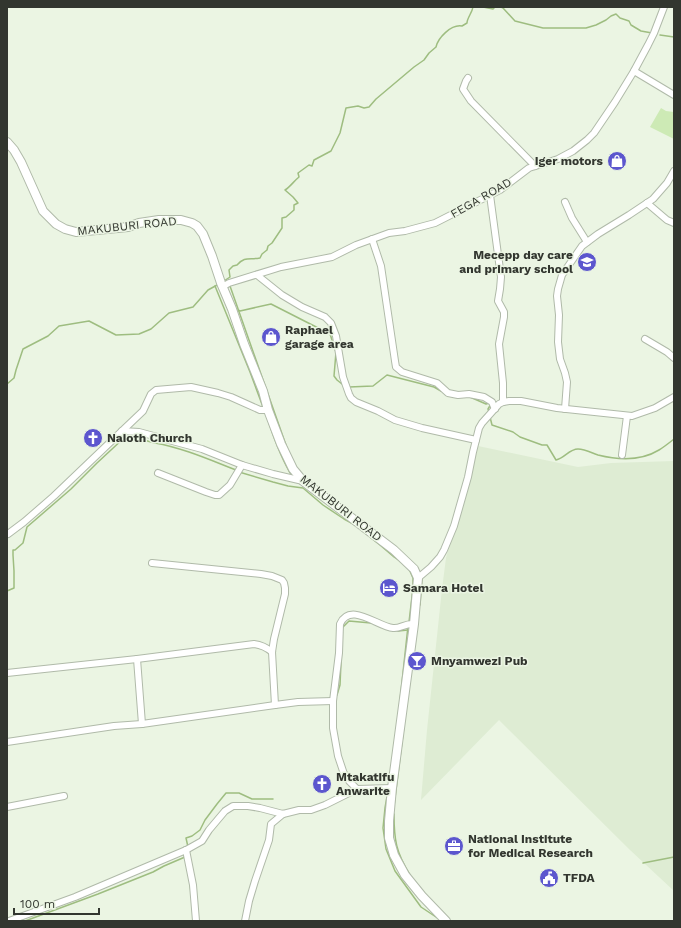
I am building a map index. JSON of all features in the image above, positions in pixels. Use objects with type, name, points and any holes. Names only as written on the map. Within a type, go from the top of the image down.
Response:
[{"type":"street","name":"FEGA ROAD","points":[[222,287],[229,283],[281,267],[332,257],[348,248],[390,233],[435,223],[500,190],[529,168],[558,159],[573,151],[587,140],[598,127],[634,71],[654,33],[664,7]]},
{"type":"street","points":[[634,71],[674,95]]},
{"type":"street","points":[[468,78],[463,89],[472,101],[535,166]]},
{"type":"street","name":"MAKUBURI ROAD","points":[[7,142],[21,162],[43,212],[56,224],[65,229],[76,232],[128,227],[139,223],[159,220],[181,220],[197,226],[203,234],[212,256],[222,287],[232,309],[263,391],[268,410],[281,444],[293,469],[303,481],[394,550],[414,569],[418,578]]},
{"type":"street","points":[[565,409],[567,382],[558,350],[559,315],[557,296],[562,275],[578,251],[587,242],[653,199],[667,184],[674,171]]},
{"type":"street","points":[[490,195],[501,277],[498,301],[503,309],[504,317],[499,344],[503,383],[503,402]]},
{"type":"street","points":[[565,202],[572,218],[587,242]]},
{"type":"street","points":[[647,203],[667,220],[674,223]]},
{"type":"street","points":[[372,239],[381,266],[395,361],[398,369],[402,372],[436,383],[448,393],[469,394],[484,397],[492,402],[495,409]]},
{"type":"street","points":[[257,275],[282,295],[302,307],[325,317],[331,323],[336,336],[342,377],[350,398],[395,420],[422,428],[476,440]]},
{"type":"street","points":[[645,339],[674,358]]},
{"type":"street","points":[[8,534],[54,496],[143,411],[153,392],[158,390],[191,388],[218,393],[260,410],[268,410]]},
{"type":"street","points":[[441,919],[405,875],[394,855],[389,838],[389,821],[414,624],[418,578],[431,567],[444,550],[468,477],[479,428],[499,404],[509,401],[521,401],[565,409],[632,416],[654,408],[674,397]]},
{"type":"street","points":[[622,455],[626,416]]},
{"type":"street","points":[[122,431],[139,432],[202,449],[273,474],[303,481]]},
{"type":"street","points":[[158,473],[206,492],[219,495],[230,485],[242,464]]},
{"type":"street","points":[[152,563],[255,573],[272,576],[282,580],[284,583],[285,594],[272,652],[275,705]]},
{"type":"street","points":[[357,789],[344,774],[338,756],[333,728],[333,701],[340,624],[342,620],[350,615],[363,615],[382,625],[394,628],[409,623],[414,624]]},
{"type":"street","points":[[7,673],[137,659],[254,644],[262,645],[272,652]]},
{"type":"street","points":[[137,659],[142,724]]},
{"type":"street","points":[[7,742],[114,726],[142,724],[298,702],[333,701]]},
{"type":"street","points":[[245,921],[251,894],[269,840],[271,824],[283,814],[299,810],[310,810],[325,805],[357,789],[392,788]]},
{"type":"street","points":[[7,807],[64,796]]},
{"type":"street","points":[[9,921],[74,897],[186,850],[202,841],[209,830],[226,811],[233,806],[248,806],[283,814]]},
{"type":"street","points":[[186,850],[193,885],[196,921]]},
{"type":"shaded area","points":[[478,446],[578,467],[611,463],[674,461],[674,891],[630,850],[499,720],[421,800],[427,730],[446,558]]},
{"type":"green space","points":[[661,108],[666,111],[674,112],[674,139],[650,127]]},
{"type":"waterway","points":[[224,281],[230,277],[229,270],[233,266],[245,259],[260,258],[267,250],[268,246],[272,243],[282,228],[282,218],[286,217],[294,210],[294,205],[298,203],[285,190],[299,177],[298,173],[309,165],[312,166],[314,160],[331,151],[340,133],[346,108],[358,106],[364,108],[369,107],[376,99],[424,60],[449,29],[462,26],[467,23],[473,7]]},
{"type":"waterway","points":[[483,7],[493,9],[495,7]]},
{"type":"waterway","points":[[501,7],[515,21],[543,28],[586,28],[596,25],[616,14],[620,18],[629,21],[631,25],[641,31],[652,33]]},
{"type":"waterway","points":[[660,35],[674,37]]},
{"type":"waterway","points":[[7,384],[14,378],[23,349],[48,336],[59,326],[89,321],[116,335],[139,334],[151,329],[169,313],[193,307],[208,290],[219,284]]},
{"type":"waterway","points":[[215,286],[263,407]]},
{"type":"waterway","points":[[230,286],[287,448]]},
{"type":"waterway","points":[[238,310],[240,311],[271,304],[330,334],[336,352],[334,376],[342,384]]},
{"type":"waterway","points":[[349,387],[373,386],[387,375],[434,387],[441,391]]},
{"type":"waterway","points":[[466,397],[470,397],[486,404],[489,403]]},
{"type":"waterway","points":[[489,412],[488,409],[491,404]]},
{"type":"waterway","points":[[490,417],[492,425],[513,432],[520,437],[542,445],[547,445],[556,460],[575,449],[586,450],[598,455],[613,458],[637,458],[652,454],[674,439]]},
{"type":"waterway","points":[[269,423],[285,464],[292,476]]},
{"type":"waterway","points":[[7,591],[14,588],[13,550],[23,543],[27,527],[71,489],[125,437],[137,438],[176,448],[236,470]]},
{"type":"waterway","points":[[239,472],[288,486],[303,488],[323,505],[357,526]]},
{"type":"waterway","points":[[360,529],[400,561]]},
{"type":"waterway","points":[[409,569],[413,578],[413,588],[409,622]]},
{"type":"waterway","points":[[420,605],[422,577]]},
{"type":"waterway","points":[[342,628],[349,621],[371,623]]},
{"type":"waterway","points":[[399,710],[408,626]]},
{"type":"waterway","points":[[398,631],[408,630]]},
{"type":"waterway","points":[[337,695],[340,685],[341,662]]},
{"type":"waterway","points":[[336,703],[336,717]]},
{"type":"waterway","points":[[394,806],[404,726]]},
{"type":"waterway","points":[[345,770],[355,783]]},
{"type":"waterway","points":[[388,791],[383,828],[386,849],[395,871],[421,907],[439,919]]},
{"type":"waterway","points":[[188,847],[186,838],[192,836],[200,830],[205,820],[226,793],[239,793],[252,799],[273,799]]},
{"type":"waterway","points":[[394,814],[397,846],[410,875]]},
{"type":"waterway","points":[[25,921],[98,894],[153,872],[185,857]]},
{"type":"waterway","points":[[643,863],[674,857]]},
{"type":"waterway","points":[[190,883],[191,893]]},
{"type":"place","name":"Iger motors","points":[[617,161]]},
{"type":"place","name":"Mecepp day care and primary school","points":[[587,262]]},
{"type":"place","name":"Raphael garage area","points":[[271,337]]},
{"type":"place","name":"Naioth Church","points":[[93,438]]},
{"type":"place","name":"Samara Hotel","points":[[389,588]]},
{"type":"place","name":"Mnyamwezi Pub","points":[[417,661]]},
{"type":"place","name":"Mtakatifu Anwarite","points":[[322,784]]},
{"type":"place","name":"National Institute for Medical Research","points":[[454,846]]},
{"type":"place","name":"TFDA","points":[[549,878]]}]
